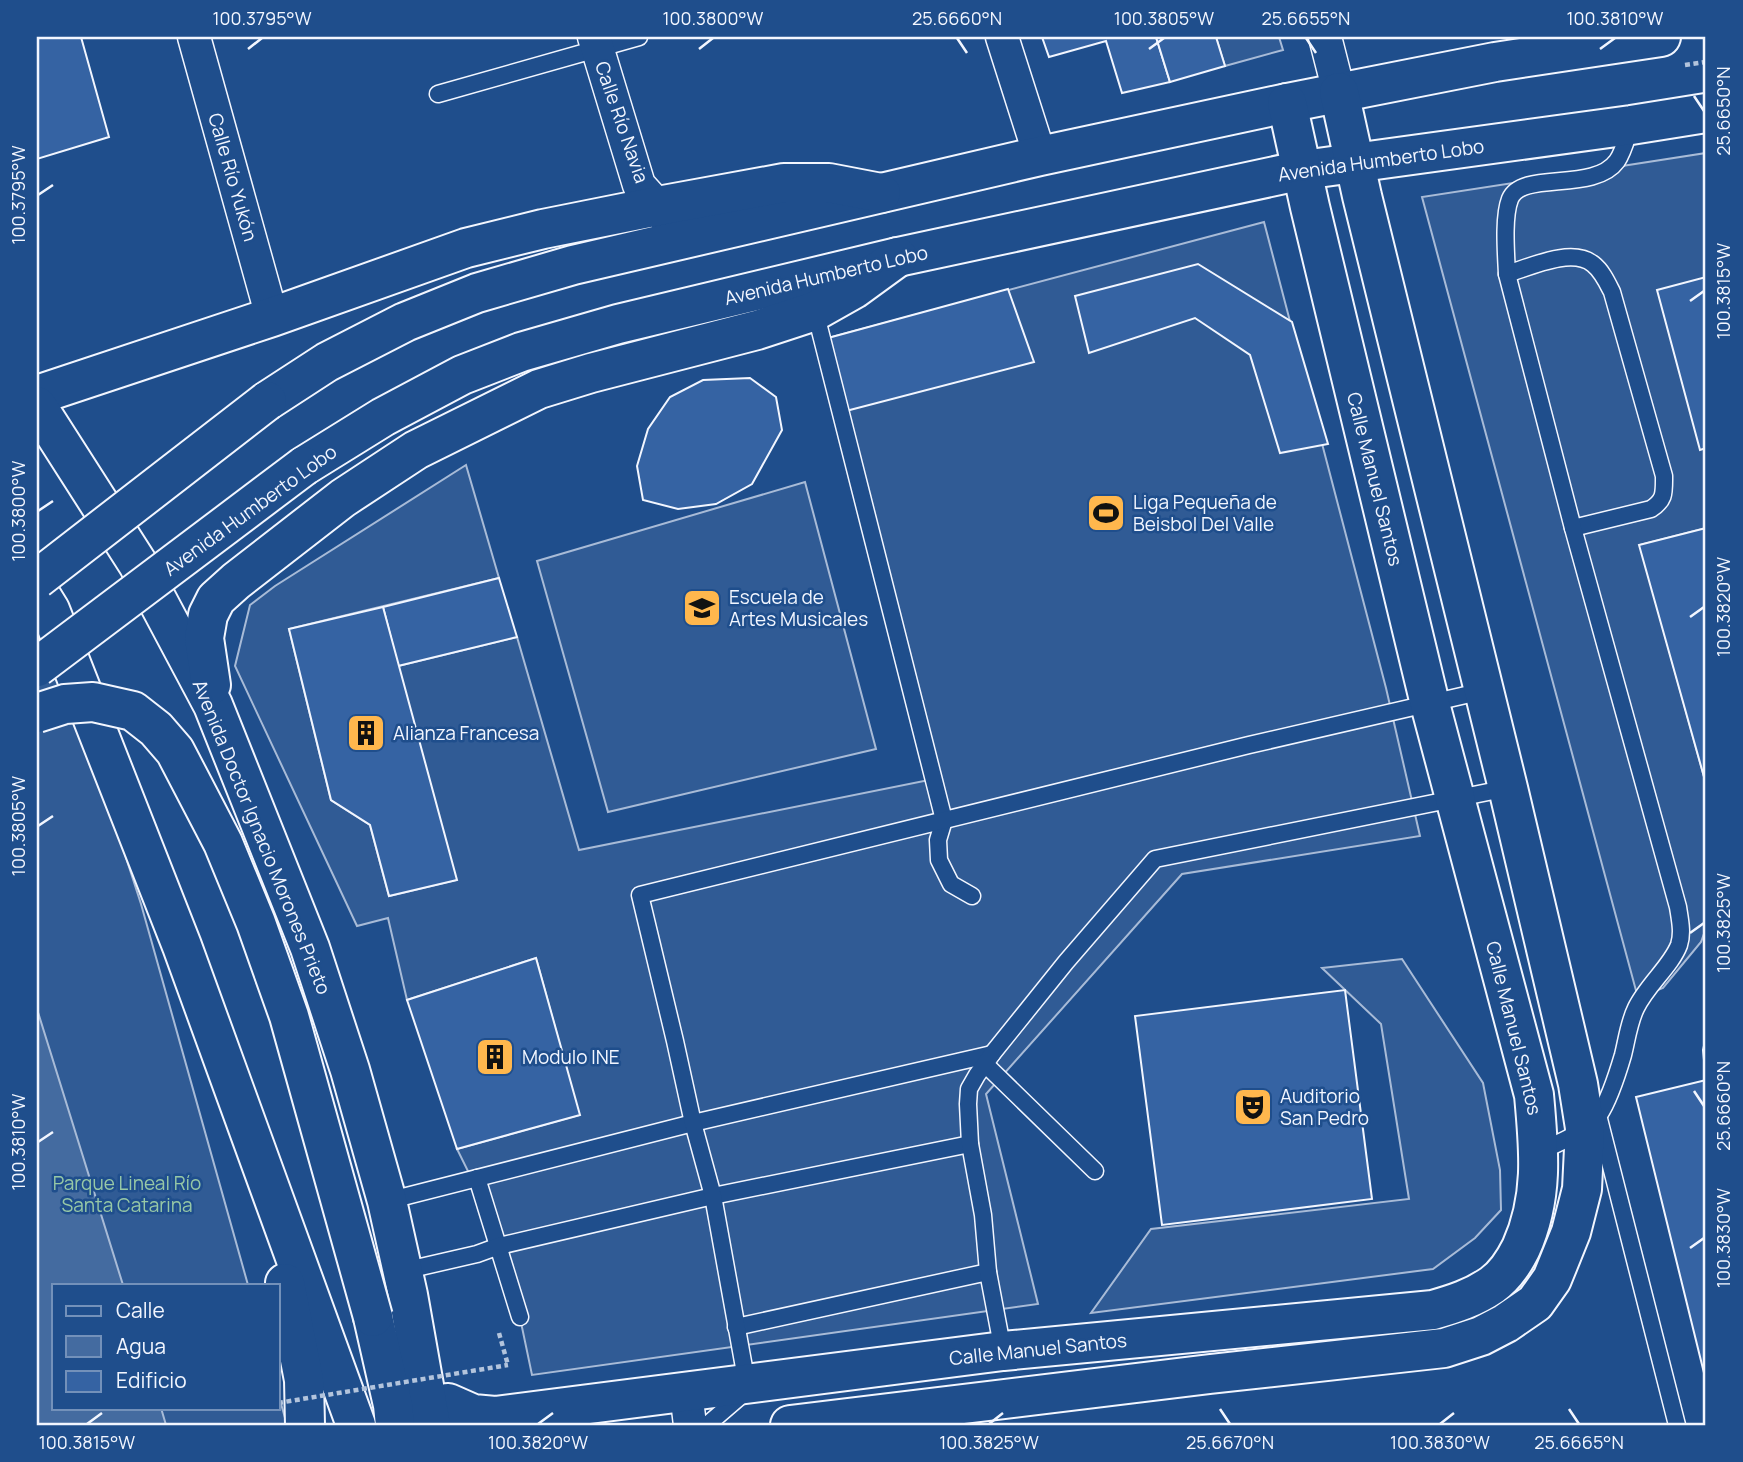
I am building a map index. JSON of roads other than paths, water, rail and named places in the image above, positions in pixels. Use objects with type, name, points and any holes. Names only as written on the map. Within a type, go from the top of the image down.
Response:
[{"type":"main road","points":[[37,579],[267,401],[327,362],[405,322],[477,293],[573,265],[1040,156],[1339,92],[1495,62],[1619,39],[1661,37]]},
{"type":"main road","points":[[790,1425],[1444,1348],[1481,1336],[1506,1323],[1535,1303],[1552,1279],[1571,1232],[1582,1189],[1591,1122],[1578,1084],[1365,209],[1339,92]]},
{"type":"main road","name":"Calle Manuel Santos","points":[[444,1418],[473,1414],[495,1416],[688,1409],[747,1384],[1003,1351],[1433,1310],[1467,1300],[1494,1284],[1513,1264],[1527,1234],[1537,1196],[1539,1152],[1534,1095],[1430,704],[1287,103]]},
{"type":"main road","name":"Avenida Humberto Lobo","points":[[37,667],[304,466],[383,417],[462,375],[521,352],[618,324],[898,257],[1303,170],[1706,113]]},
{"type":"main road","points":[[37,395],[272,317],[466,248],[543,229],[784,184],[829,183],[881,193]]},
{"type":"main road","points":[[213,705],[204,638],[208,615],[216,599],[343,498],[416,450],[539,389],[757,330],[815,311],[854,289],[898,257]]},
{"type":"main road","name":"Avenida Doctor Ignacio Morones Prieto","points":[[37,406],[138,564],[213,705],[310,948],[350,1070],[387,1201],[406,1283],[434,1355],[444,1418]]},
{"type":"main road","points":[[37,589],[50,610],[177,933],[356,1425]]},
{"type":"main road","points":[[37,713],[65,704],[93,702],[133,711],[156,729],[175,751],[223,843],[256,923],[289,1016],[373,1317],[395,1425]]},
{"type":"main road","points":[[254,1144],[275,1284]]},
{"type":"main road","points":[[280,1318],[291,1392],[305,1425]]},
{"type":"main road","points":[[291,1392],[317,1425]]},
{"type":"street","name":"Calle Río Yukón","points":[[194,37],[272,317]]},
{"type":"street","points":[[1002,37],[1040,156]]},
{"type":"street","points":[[1325,37],[1339,92]]},
{"type":"street","name":"Calle Río Navia","points":[[595,43],[639,185],[658,206],[679,240]]},
{"type":"lane","points":[[438,94],[595,43],[639,37]]},
{"type":"lane","points":[[1539,1152],[1591,1122],[1621,1060],[1637,1007],[1656,977],[1674,956],[1680,942],[1681,925],[1675,894],[1573,528],[1507,274],[1505,248],[1507,209],[1516,190],[1585,178],[1603,172],[1619,159],[1631,125]]},
{"type":"lane","points":[[1507,274],[1559,258],[1575,256],[1592,263],[1603,274],[1612,292],[1664,477],[1661,502],[1651,509],[1573,528]]},
{"type":"lane","points":[[815,311],[944,820],[938,840],[939,860],[951,884],[972,896]]},
{"type":"lane","points":[[706,1425],[743,1394],[747,1384],[713,1196],[693,1123],[640,895],[1249,745],[1483,691]]},
{"type":"lane","points":[[1003,1351],[988,1272],[970,1144],[969,1089],[989,1059],[1066,962],[1156,859],[1508,788]]},
{"type":"lane","points":[[387,1201],[693,1123],[989,1059]]},
{"type":"lane","points":[[989,1059],[1096,1171]]},
{"type":"lane","points":[[1591,1122],[1676,1425]]},
{"type":"lane","points":[[406,1283],[499,1246],[713,1196],[970,1144]]},
{"type":"lane","points":[[477,1178],[520,1317]]},
{"type":"lane","points":[[736,1326],[988,1272]]},
{"type":"water","points":[[37,1009],[123,1284],[52,1284],[52,1410],[162,1410],[166,1425],[37,1425]]},
{"type":"place","name":"Liga Pequeña de Beisbol Del Valle","points":[[1106,513]]},
{"type":"place","name":"Escuela de Artes Musicales","points":[[702,608]]},
{"type":"place","name":"Alianza Francesa","points":[[366,733]]},
{"type":"place","name":"Modulo INE","points":[[495,1057]]},
{"type":"place","name":"Auditorio San Pedro","points":[[1253,1107]]},
{"type":"park label","name":"Parque Lineal Río Santa Catarina","points":[[127,1194]]}]
